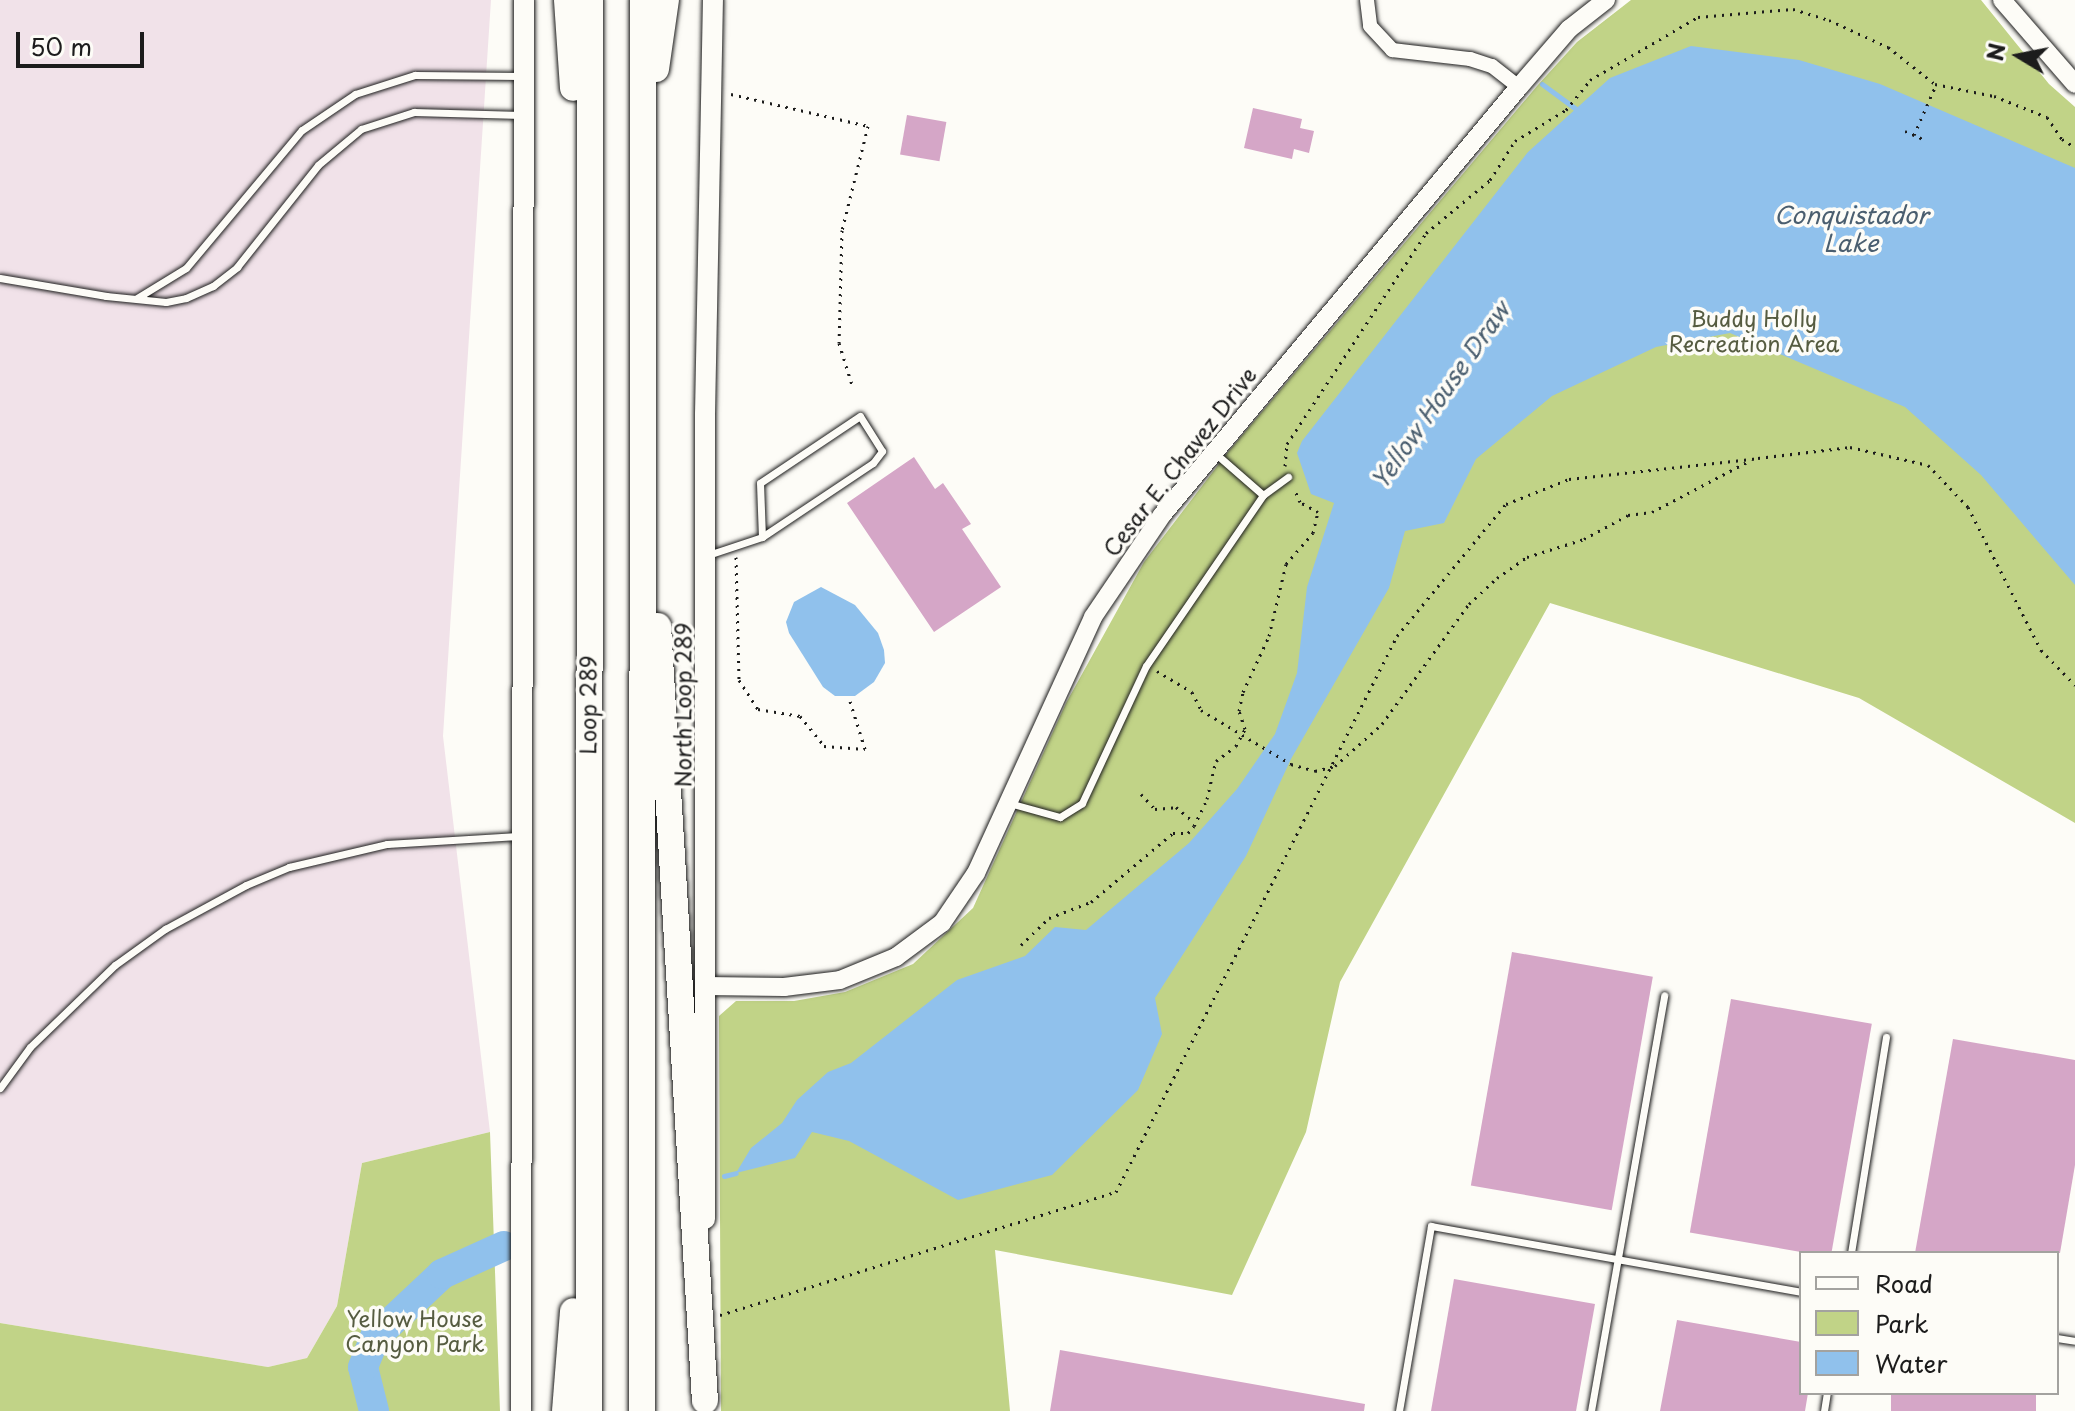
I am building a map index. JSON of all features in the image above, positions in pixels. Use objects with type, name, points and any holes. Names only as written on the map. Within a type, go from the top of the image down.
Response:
[{"type":"highway","points":[[567,0],[586,346]]},
{"type":"highway","name":"Loop 289","points":[[589,1411],[586,346],[590,0]]},
{"type":"highway","points":[[642,1411],[643,0]]},
{"type":"highway","points":[[641,204],[654,138],[656,70],[666,0]]},
{"type":"highway","points":[[641,480],[657,538],[667,820],[705,1406]]},
{"type":"highway","points":[[565,1411],[588,1192]]},
{"type":"main road","points":[[521,1411],[526,836],[521,115],[524,0]]},
{"type":"main road","name":"North Loop 289","points":[[705,1406],[706,556],[713,0]]},
{"type":"street","points":[[1367,0],[1370,26],[1379,40],[1409,55],[1470,59],[1492,66],[1519,87]]},
{"type":"street","name":"Cesar E. Chavez Drive","points":[[705,986],[812,986],[896,957],[942,923],[960,900],[1093,617],[1162,515],[1569,29],[1606,0]]},
{"type":"street","points":[[2002,0],[2075,84]]},
{"type":"lane","points":[[137,298],[186,268],[302,130],[355,94],[415,75],[521,76]]},
{"type":"lane","points":[[0,278],[166,302],[213,286],[237,267],[318,165],[361,129],[414,112],[521,115]]},
{"type":"lane","points":[[706,556],[762,537],[873,463],[882,451],[860,416],[760,483],[762,537]]},
{"type":"lane","points":[[1214,452],[1263,495]]},
{"type":"lane","points":[[1007,803],[1060,817],[1082,803],[1146,666],[1263,495],[1288,477]]},
{"type":"lane","points":[[0,1088],[30,1047],[115,965],[165,929],[246,885],[289,867],[387,844],[526,836]]},
{"type":"lane","points":[[1591,1411],[1664,995]]},
{"type":"lane","points":[[1851,1251],[1886,1037]]},
{"type":"lane","points":[[1399,1411],[1431,1226],[1799,1292]]},
{"type":"path","points":[[1021,945],[1049,918],[1091,902],[1173,833],[1188,833],[1207,799],[1216,761],[1242,736],[1243,692],[1269,636],[1286,564],[1313,533],[1318,512],[1300,502],[1288,477],[1283,457],[1287,444],[1426,233],[1490,180],[1515,141],[1566,110],[1590,80],[1635,57],[1670,29],[1729,11],[1793,9],[1888,47],[1936,85],[2026,107],[2047,117],[2062,139],[2075,147]]},
{"type":"path","points":[[1914,135],[1936,85]]},
{"type":"path","points":[[719,91],[868,126],[842,230],[839,343],[853,388]]},
{"type":"path","points":[[1905,131],[1923,139]]},
{"type":"path","points":[[705,1320],[1116,1192],[1335,766],[1397,636],[1506,504],[1569,479],[1850,447],[1928,465],[1968,507],[2028,629],[2075,685]]},
{"type":"path","points":[[1146,666],[1176,679],[1192,692],[1201,710],[1291,764],[1315,771],[1335,766],[1382,724],[1469,604],[1497,578],[1527,557],[1584,539],[1628,515],[1652,512],[1758,458]]},
{"type":"path","points":[[736,545],[739,680],[758,709],[800,716],[824,746],[865,749],[850,701]]},
{"type":"path","points":[[1141,794],[1155,809],[1176,807],[1194,822]]},
{"type":"shaded area","points":[[0,0],[491,0],[443,736],[490,1132],[362,1163],[337,1306],[307,1358],[268,1367],[0,1323]]},
{"type":"green space","name":"Buddy Holly Recreation Area","points":[[1631,0],[1981,0],[2049,84],[2075,107],[2075,823],[1859,698],[1550,603],[1340,982],[1306,1132],[1232,1295],[995,1250],[1010,1411],[721,1411],[719,1016],[736,1001],[794,1001],[845,992],[913,964],[973,908],[1066,703],[1144,562],[1228,452],[1537,86],[1577,42]]},
{"type":"green space","name":"Yellow House Canyon Park","points":[[490,1132],[500,1411],[0,1411],[0,1323],[268,1367],[307,1358],[337,1306],[362,1163]]},
{"type":"water","name":"Conquistador Lake","points":[[1691,46],[1799,60],[1880,84],[2075,168],[2075,585],[1981,475],[1905,407],[1730,333],[1656,347],[1552,396],[1476,459],[1444,523],[1405,531],[1389,588],[1291,759],[1246,856],[1155,998],[1162,1034],[1138,1090],[1052,1175],[958,1200],[849,1141],[812,1132],[795,1158],[736,1173],[751,1148],[782,1123],[797,1100],[828,1072],[851,1063],[957,980],[1025,956],[1055,927],[1086,930],[1189,843],[1237,789],[1275,734],[1297,673],[1307,587],[1334,503],[1311,494],[1297,453],[1302,441],[1528,152],[1610,78]]},
{"type":"water","points":[[821,587],[855,605],[878,633],[884,650],[885,663],[874,682],[855,696],[835,696],[823,687],[789,633],[786,622],[794,602]]},
{"type":"building","points":[[1253,108],[1302,119],[1300,128],[1314,131],[1309,153],[1294,149],[1292,159],[1244,148]]},
{"type":"building","points":[[907,115],[946,122],[939,161],[900,154]]},
{"type":"building","points":[[914,457],[935,489],[943,483],[971,524],[962,529],[1001,587],[934,632],[847,503]]},
{"type":"building","points":[[1512,952],[1653,977],[1612,1210],[1471,1185]]},
{"type":"building","points":[[1731,999],[1872,1024],[1832,1251],[1799,1252],[1690,1232]]},
{"type":"building","points":[[1953,1039],[2075,1060],[2075,1165],[2060,1253],[1915,1251]]},
{"type":"building","points":[[1454,1279],[1595,1304],[1576,1411],[1431,1411]]},
{"type":"building","points":[[1677,1320],[1799,1342],[1799,1395],[1808,1395],[1805,1411],[1660,1411]]},
{"type":"building","points":[[1060,1350],[1365,1404],[1364,1411],[1050,1411]]},
{"type":"building","points":[[1891,1395],[2036,1395],[2036,1411],[1891,1411]]},
{"type":"waterway","points":[[1542,84],[1576,109]]},
{"type":"waterway","name":"Yellow House Draw","points":[[724,1176],[736,1173]]},
{"type":"waterway","name":"Yellow House Draw","points":[[374,1411],[363,1367],[375,1337],[442,1274],[504,1246]]}]
